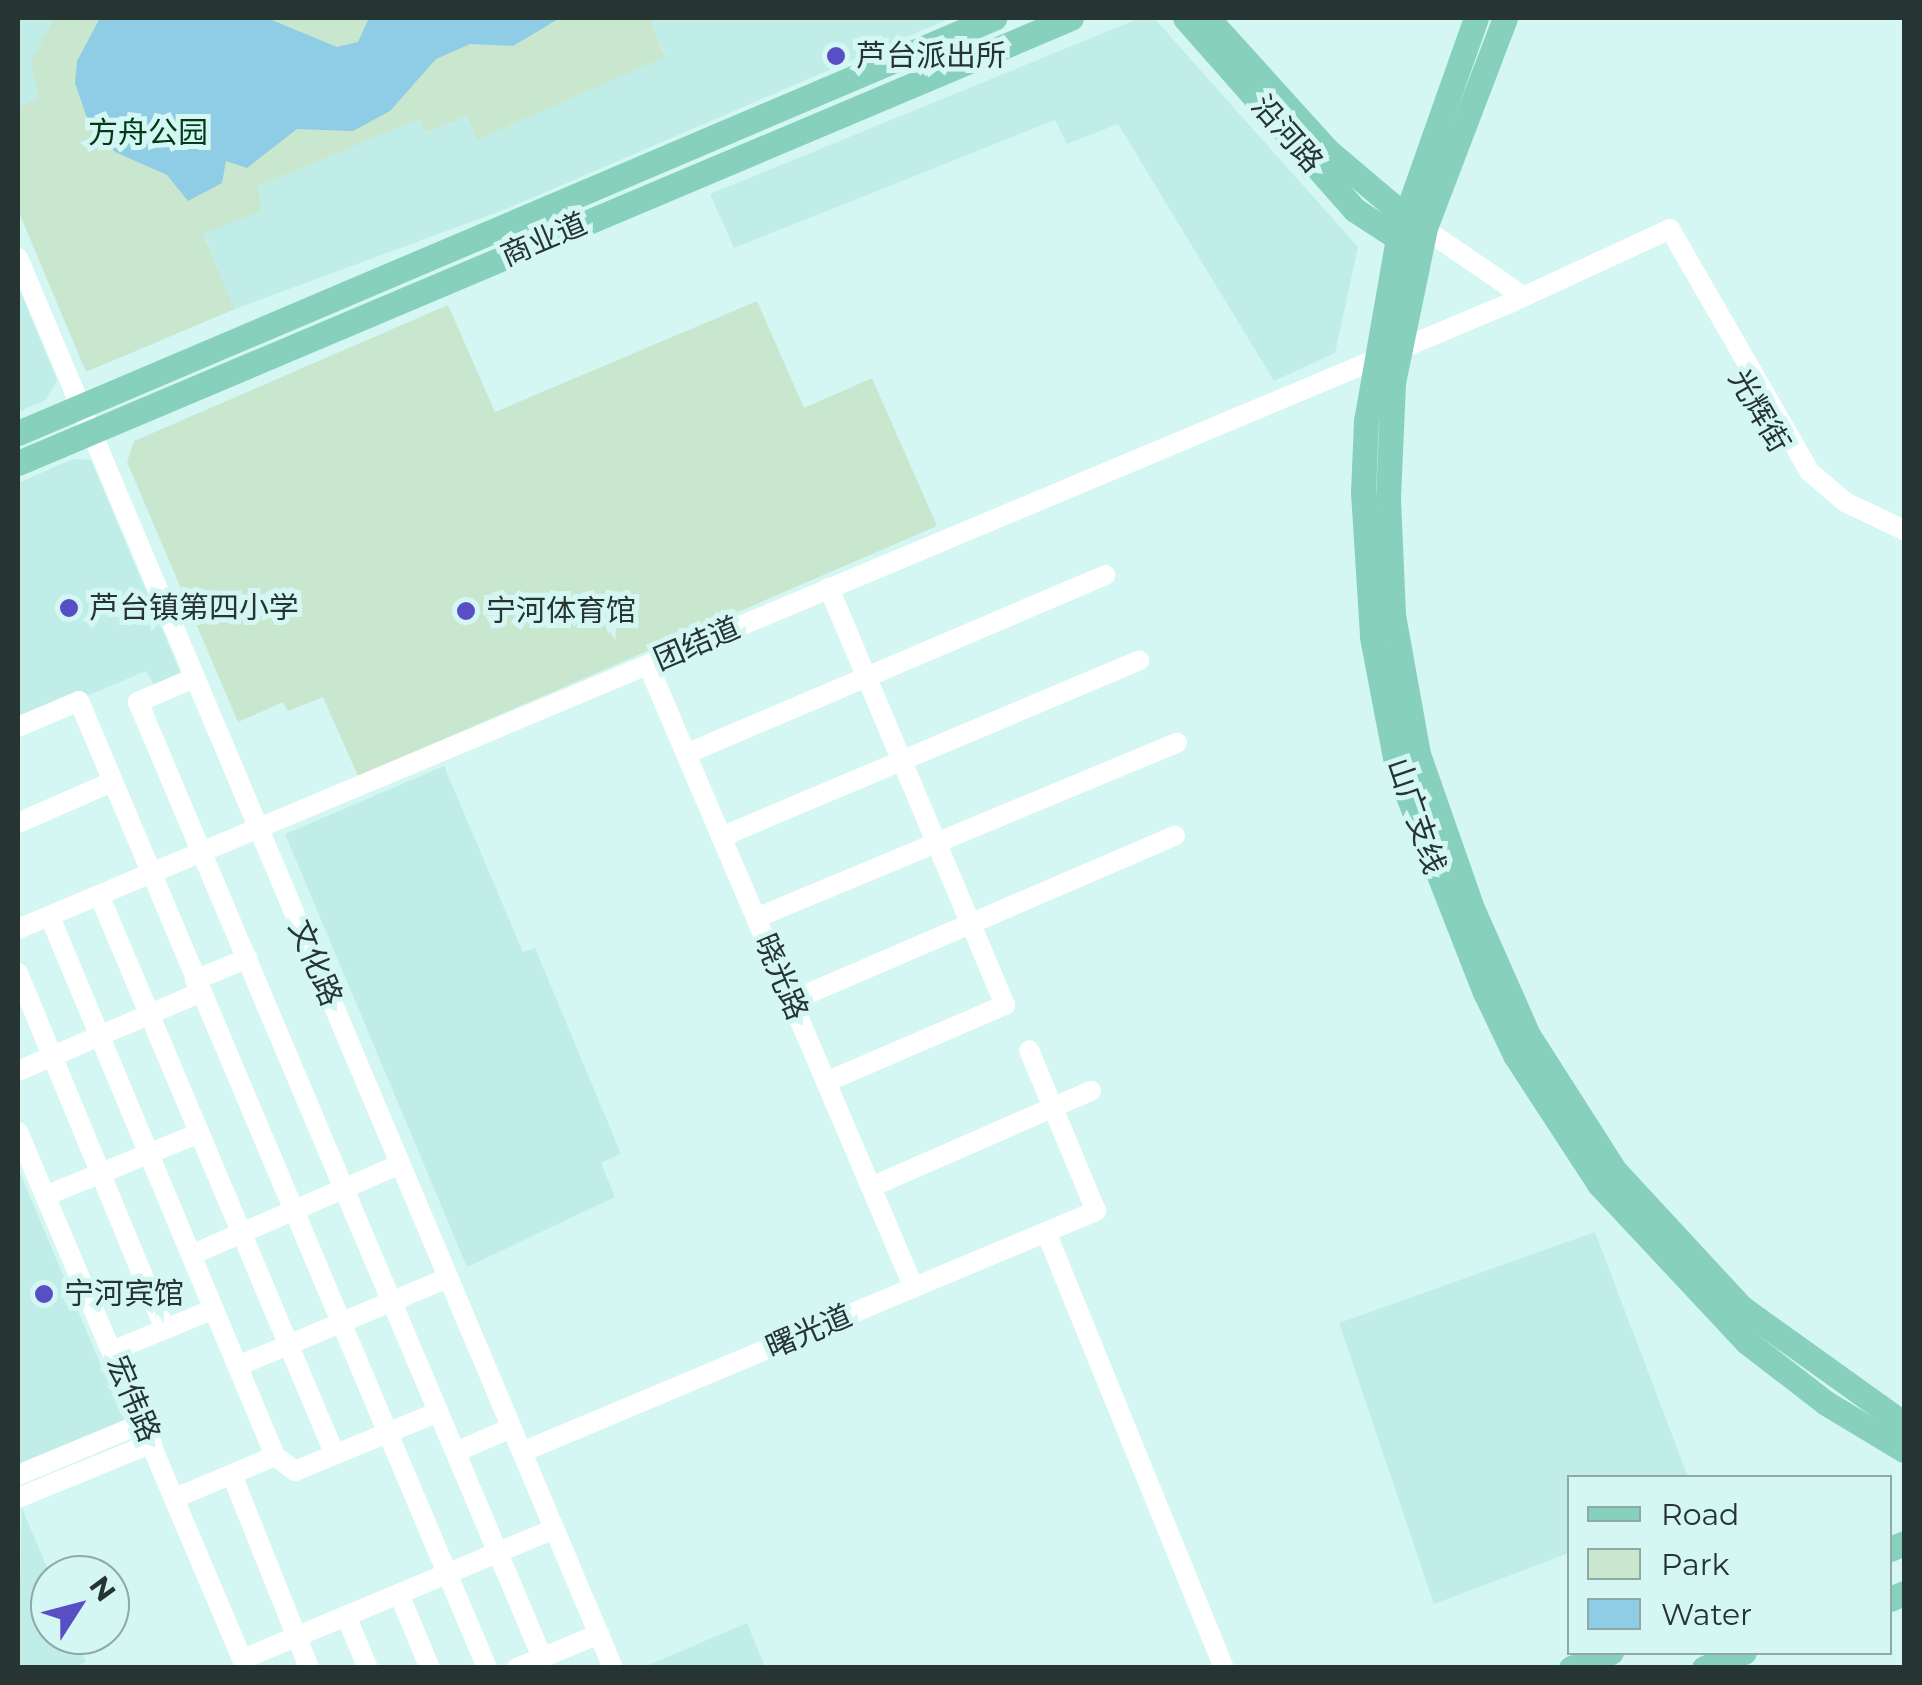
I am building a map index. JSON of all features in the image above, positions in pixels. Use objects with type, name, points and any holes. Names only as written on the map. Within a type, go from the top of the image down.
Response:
[{"type":"main road","name":"商业道","points":[[18,433],[994,18]]},
{"type":"main road","name":"商业道","points":[[18,463],[1071,18]]},
{"type":"main road","name":"沿河路","points":[[1185,18],[1355,210],[1412,233]]},
{"type":"main road","name":"沿河路","points":[[1207,18],[1328,151],[1412,233]]},
{"type":"main road","name":"山广支线","points":[[1476,18],[1412,233],[1386,350],[1363,492],[1382,698],[1424,849],[1485,992],[1555,1120],[1652,1248],[1786,1374],[1904,1450]]},
{"type":"main road","name":"山广支线","points":[[1412,233],[1505,18]]},
{"type":"main road","name":"山广支线","points":[[1386,350],[1389,532],[1406,706],[1448,848],[1528,1034],[1577,1118],[1672,1239],[1788,1346],[1904,1424]]},
{"type":"main road","points":[[1571,1668],[1604,1655]]},
{"type":"main road","points":[[1704,1668],[1736,1655]]},
{"type":"street","name":"团结道","points":[[18,930],[1386,350],[1517,299],[1665,231]]},
{"type":"street","name":"光辉街","points":[[1665,231],[1810,472],[1845,502],[1904,530]]},
{"type":"street","name":"光辉街","points":[[1665,231],[1797,475],[1834,509],[1904,542]]},
{"type":"street","points":[[1412,233],[1517,299]]},
{"type":"street","name":"文化路","points":[[18,258],[613,1668]]},
{"type":"street","points":[[686,754],[1105,575]]},
{"type":"street","points":[[826,1082],[1005,1005],[829,588]]},
{"type":"street","points":[[721,837],[1139,660]]},
{"type":"street","name":"晓光路","points":[[648,665],[914,1288]]},
{"type":"street","points":[[194,678],[138,702],[542,1657]]},
{"type":"street","points":[[18,727],[78,701],[488,1668]]},
{"type":"street","points":[[756,918],[1177,743]]},
{"type":"street","points":[[18,823],[112,782]]},
{"type":"street","points":[[792,1001],[1175,836]]},
{"type":"street","points":[[100,897],[335,1455]]},
{"type":"street","points":[[50,916],[276,1456],[294,1471],[438,1412]]},
{"type":"street","points":[[18,1071],[149,1014],[248,958]]},
{"type":"street","points":[[18,973],[165,1329]]},
{"type":"street","points":[[1029,1050],[1053,1108]]},
{"type":"street","points":[[870,1187],[1091,1091]]},
{"type":"street","name":"曙光道","points":[[522,1452],[1096,1210],[1053,1108]]},
{"type":"street","name":"宏伟路","points":[[18,1132],[245,1663]]},
{"type":"street","points":[[45,1196],[199,1133]]},
{"type":"street","points":[[191,1255],[400,1164]]},
{"type":"street","points":[[1046,1232],[1224,1668]]},
{"type":"street","points":[[238,1366],[447,1278]]},
{"type":"street","points":[[112,1351],[214,1308]]},
{"type":"street","points":[[18,1475],[143,1423]]},
{"type":"street","points":[[456,1452],[511,1428]]},
{"type":"street","points":[[18,1498],[152,1443]]},
{"type":"street","points":[[175,1498],[276,1456]]},
{"type":"street","points":[[232,1474],[300,1635],[310,1668]]},
{"type":"street","points":[[245,1663],[300,1635],[554,1529]]},
{"type":"street","points":[[399,1594],[430,1668]]},
{"type":"street","points":[[346,1616],[368,1668]]},
{"type":"street","points":[[517,1668],[599,1634]]},
{"type":"shaded area","points":[[18,18],[54,18],[31,61],[38,98],[18,107]]},
{"type":"shaded area","points":[[649,18],[951,18],[506,209],[235,309],[203,233],[260,211],[257,186],[420,119],[427,133],[467,116],[477,140],[665,56]]},
{"type":"shaded area","points":[[1140,18],[1154,18],[1358,247],[1335,353],[1274,381],[1118,124],[1067,144],[1055,120],[734,248],[710,194]]},
{"type":"shaded area","points":[[18,286],[57,380],[46,400],[18,412]]},
{"type":"shaded area","name":"芦台镇第四小学","points":[[73,459],[91,460],[181,674],[154,686],[146,671],[18,725],[18,483]]},
{"type":"shaded area","points":[[444,766],[523,952],[535,948],[621,1154],[601,1163],[615,1197],[467,1267],[285,834]]},
{"type":"shaded area","name":"宁河宾馆","points":[[18,1168],[124,1420],[18,1465]]},
{"type":"shaded area","points":[[1595,1232],[1687,1475],[1567,1475],[1567,1554],[1434,1604],[1339,1323]]},
{"type":"shaded area","points":[[22,1508],[42,1555],[30,1555],[30,1655],[83,1655],[86,1662],[73,1667],[18,1667]]},
{"type":"shaded area","points":[[747,1623],[765,1667],[644,1667]]},
{"type":"green space","name":"方舟公园","points":[[54,18],[649,18],[665,57],[477,140],[467,116],[426,133],[420,119],[258,186],[261,211],[203,234],[235,309],[86,372],[18,210],[18,107],[38,98],[31,61]]},
{"type":"green space","name":"宁河体育馆","points":[[757,301],[804,408],[872,378],[937,526],[358,776],[323,697],[288,711],[283,702],[238,722],[127,462],[134,441],[448,305],[495,412]]},
{"type":"water","points":[[100,18],[267,18],[337,47],[358,42],[369,18],[560,18],[513,46],[470,44],[436,59],[390,111],[353,131],[297,129],[247,168],[226,161],[222,183],[188,201],[167,175],[115,152],[87,118],[75,83],[77,61]]},
{"type":"place","name":"芦台派出所","points":[[836,56]]},
{"type":"place","name":"芦台镇第四小学","points":[[69,608]]},
{"type":"place","name":"宁河体育馆","points":[[466,611]]},
{"type":"place","name":"宁河宾馆","points":[[44,1294]]}]
